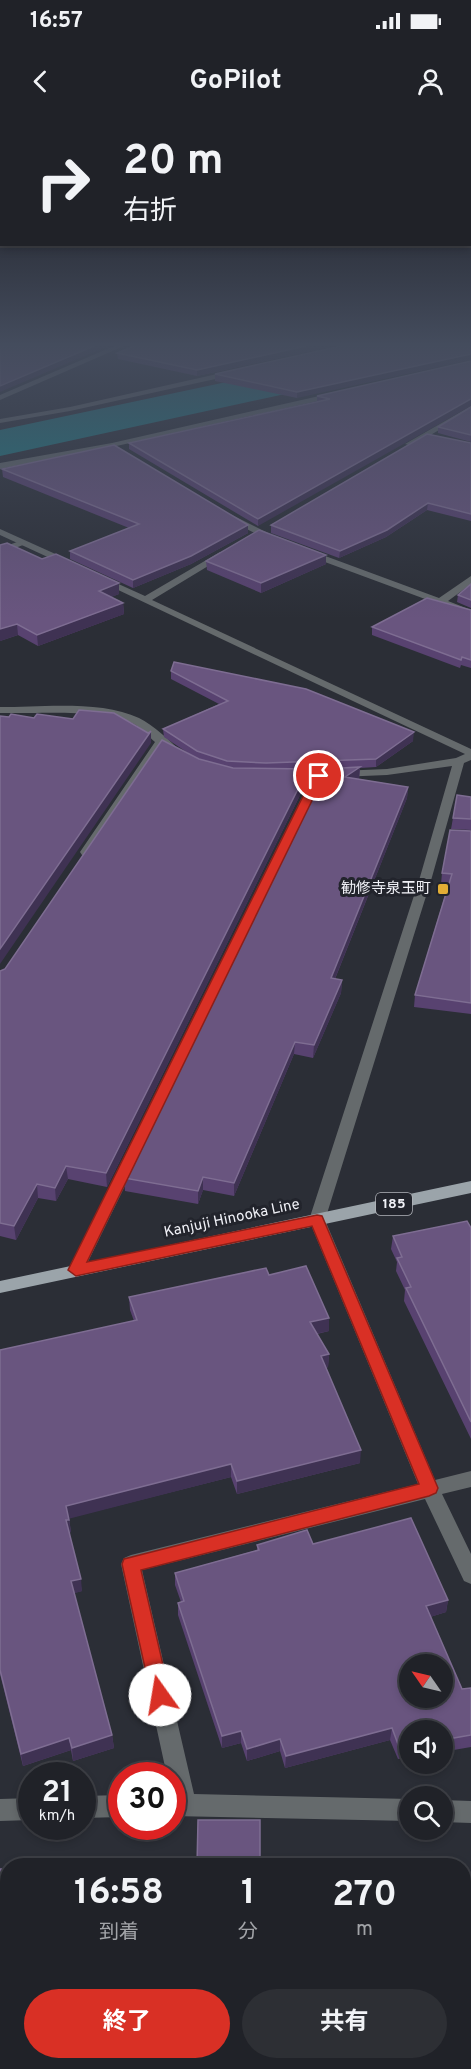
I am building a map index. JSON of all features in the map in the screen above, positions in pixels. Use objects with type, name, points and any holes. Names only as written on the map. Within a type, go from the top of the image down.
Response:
[{"type":"main road","name":"Kanjuji Hinooka Line","points":[[0,1287],[471,1187]]},
{"type":"street","points":[[0,466],[151,437]]},
{"type":"street","points":[[404,447],[421,437]]},
{"type":"street","points":[[431,437],[443,440]]},
{"type":"street","points":[[112,446],[122,452]]},
{"type":"street","points":[[221,512],[258,533],[279,541]]},
{"type":"street","points":[[248,539],[267,528]]},
{"type":"street","points":[[0,532],[74,566]]},
{"type":"street","points":[[0,551],[23,543]]},
{"type":"street","points":[[301,549],[471,613]]},
{"type":"street","points":[[145,600],[227,551]]},
{"type":"street","points":[[94,576],[467,757]]},
{"type":"street","points":[[440,602],[471,579]]},
{"type":"street","points":[[0,710],[117,714],[136,720],[160,743],[184,758]]},
{"type":"street","points":[[80,860],[160,743]]},
{"type":"street","points":[[76,1270],[314,776],[387,771],[467,757]]},
{"type":"street","points":[[467,757],[444,834],[317,1220],[429,1488],[471,1575]]},
{"type":"street","points":[[170,1762],[131,1564],[471,1479]]},
{"type":"street","points":[[186,1805],[399,1810]]},
{"type":"street","points":[[0,1810],[18,1809]]},
{"type":"street","points":[[453,1811],[471,1812]]},
{"type":"water","points":[[35,437],[56,437],[0,449],[0,443]]},
{"type":"building","points":[[157,437],[404,437],[258,519],[129,443]]},
{"type":"building","points":[[422,437],[441,437],[471,443],[471,514],[428,503],[387,530],[340,551],[271,525]]},
{"type":"building","points":[[114,445],[248,525],[191,556],[133,580],[70,551],[139,524],[2,469]]},
{"type":"building","points":[[259,530],[326,555],[261,583],[206,561]]},
{"type":"building","points":[[7,543],[42,559],[56,554],[119,583],[99,591],[123,603],[37,635],[17,624],[0,629],[0,545]]},
{"type":"building","points":[[471,584],[471,600],[458,595]]},
{"type":"building","points":[[427,598],[471,610],[471,660],[462,657],[461,660],[372,627]]},
{"type":"building","points":[[174,662],[306,689],[414,732],[376,759],[266,763],[227,761],[197,751],[163,729],[228,701],[171,671]]},
{"type":"building","points":[[79,710],[114,713],[148,733],[151,731],[0,949],[0,716],[9,717],[11,714],[34,718],[37,714],[73,719]]},
{"type":"building","points":[[162,740],[199,759],[233,768],[308,769],[106,1173],[66,1166],[55,1188],[37,1184],[14,1226],[0,1223],[0,971],[5,969]]},
{"type":"building","points":[[360,767],[345,777],[408,787],[331,978],[342,980],[314,1045],[295,1042],[234,1183],[203,1177],[198,1191],[124,1178],[325,769]]},
{"type":"building","points":[[457,795],[471,797],[471,819],[453,818]]},
{"type":"building","points":[[450,830],[471,831],[471,1003],[415,995],[452,874],[442,873]]},
{"type":"building","points":[[467,1221],[471,1228],[471,1422],[406,1288],[411,1287],[397,1258],[402,1257],[393,1236]]},
{"type":"building","points":[[306,1266],[329,1318],[310,1322],[329,1354],[321,1356],[361,1450],[237,1481],[231,1464],[66,1506],[69,1520],[66,1520],[81,1579],[71,1581],[112,1735],[72,1748],[69,1738],[21,1754],[0,1670],[0,1350],[137,1320],[129,1297],[266,1268],[269,1275]]},
{"type":"building","points":[[411,1518],[448,1600],[426,1606],[447,1654],[399,1654],[399,1708],[453,1708],[453,1668],[462,1689],[471,1688],[471,1735],[453,1738],[453,1720],[399,1720],[399,1747],[392,1728],[286,1756],[280,1739],[247,1749],[241,1731],[222,1736],[178,1603],[184,1601],[175,1573],[259,1550],[257,1545],[307,1530],[313,1544]]},
{"type":"building","points":[[198,1820],[260,1820],[260,1858],[197,1858]]},
{"type":"waterway","points":[[0,443],[28,437]]},
{"type":"place","name":"勧修寺泉玉町","points":[[443,889]]},
{"type":"route","points":[[160,1695],[131,1564],[429,1488],[317,1220],[76,1270],[319,776]]}]
